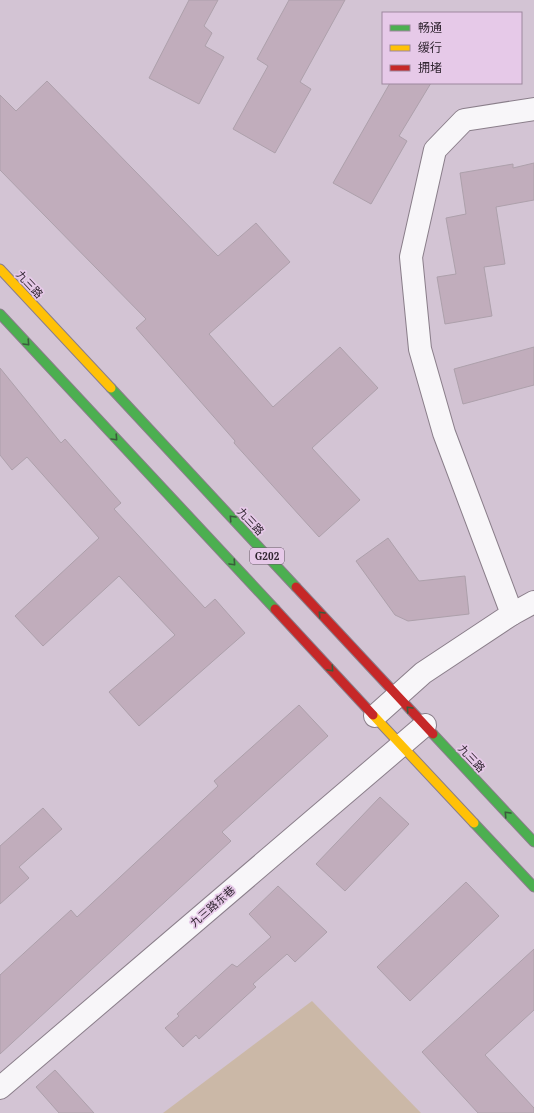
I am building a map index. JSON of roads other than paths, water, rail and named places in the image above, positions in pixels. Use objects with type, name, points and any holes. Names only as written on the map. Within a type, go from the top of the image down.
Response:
[{"type":"highway","name":"九三路","points":[[0,270],[534,842]]},
{"type":"highway","name":"G202","points":[[0,314],[534,886]]},
{"type":"street","points":[[512,614],[444,434],[420,349],[411,257],[436,150],[464,120],[534,109]]},
{"type":"street","points":[[375,716],[423,673],[512,614],[534,602]]},
{"type":"street","name":"九三路东巷","points":[[0,1088],[425,725]]}]
